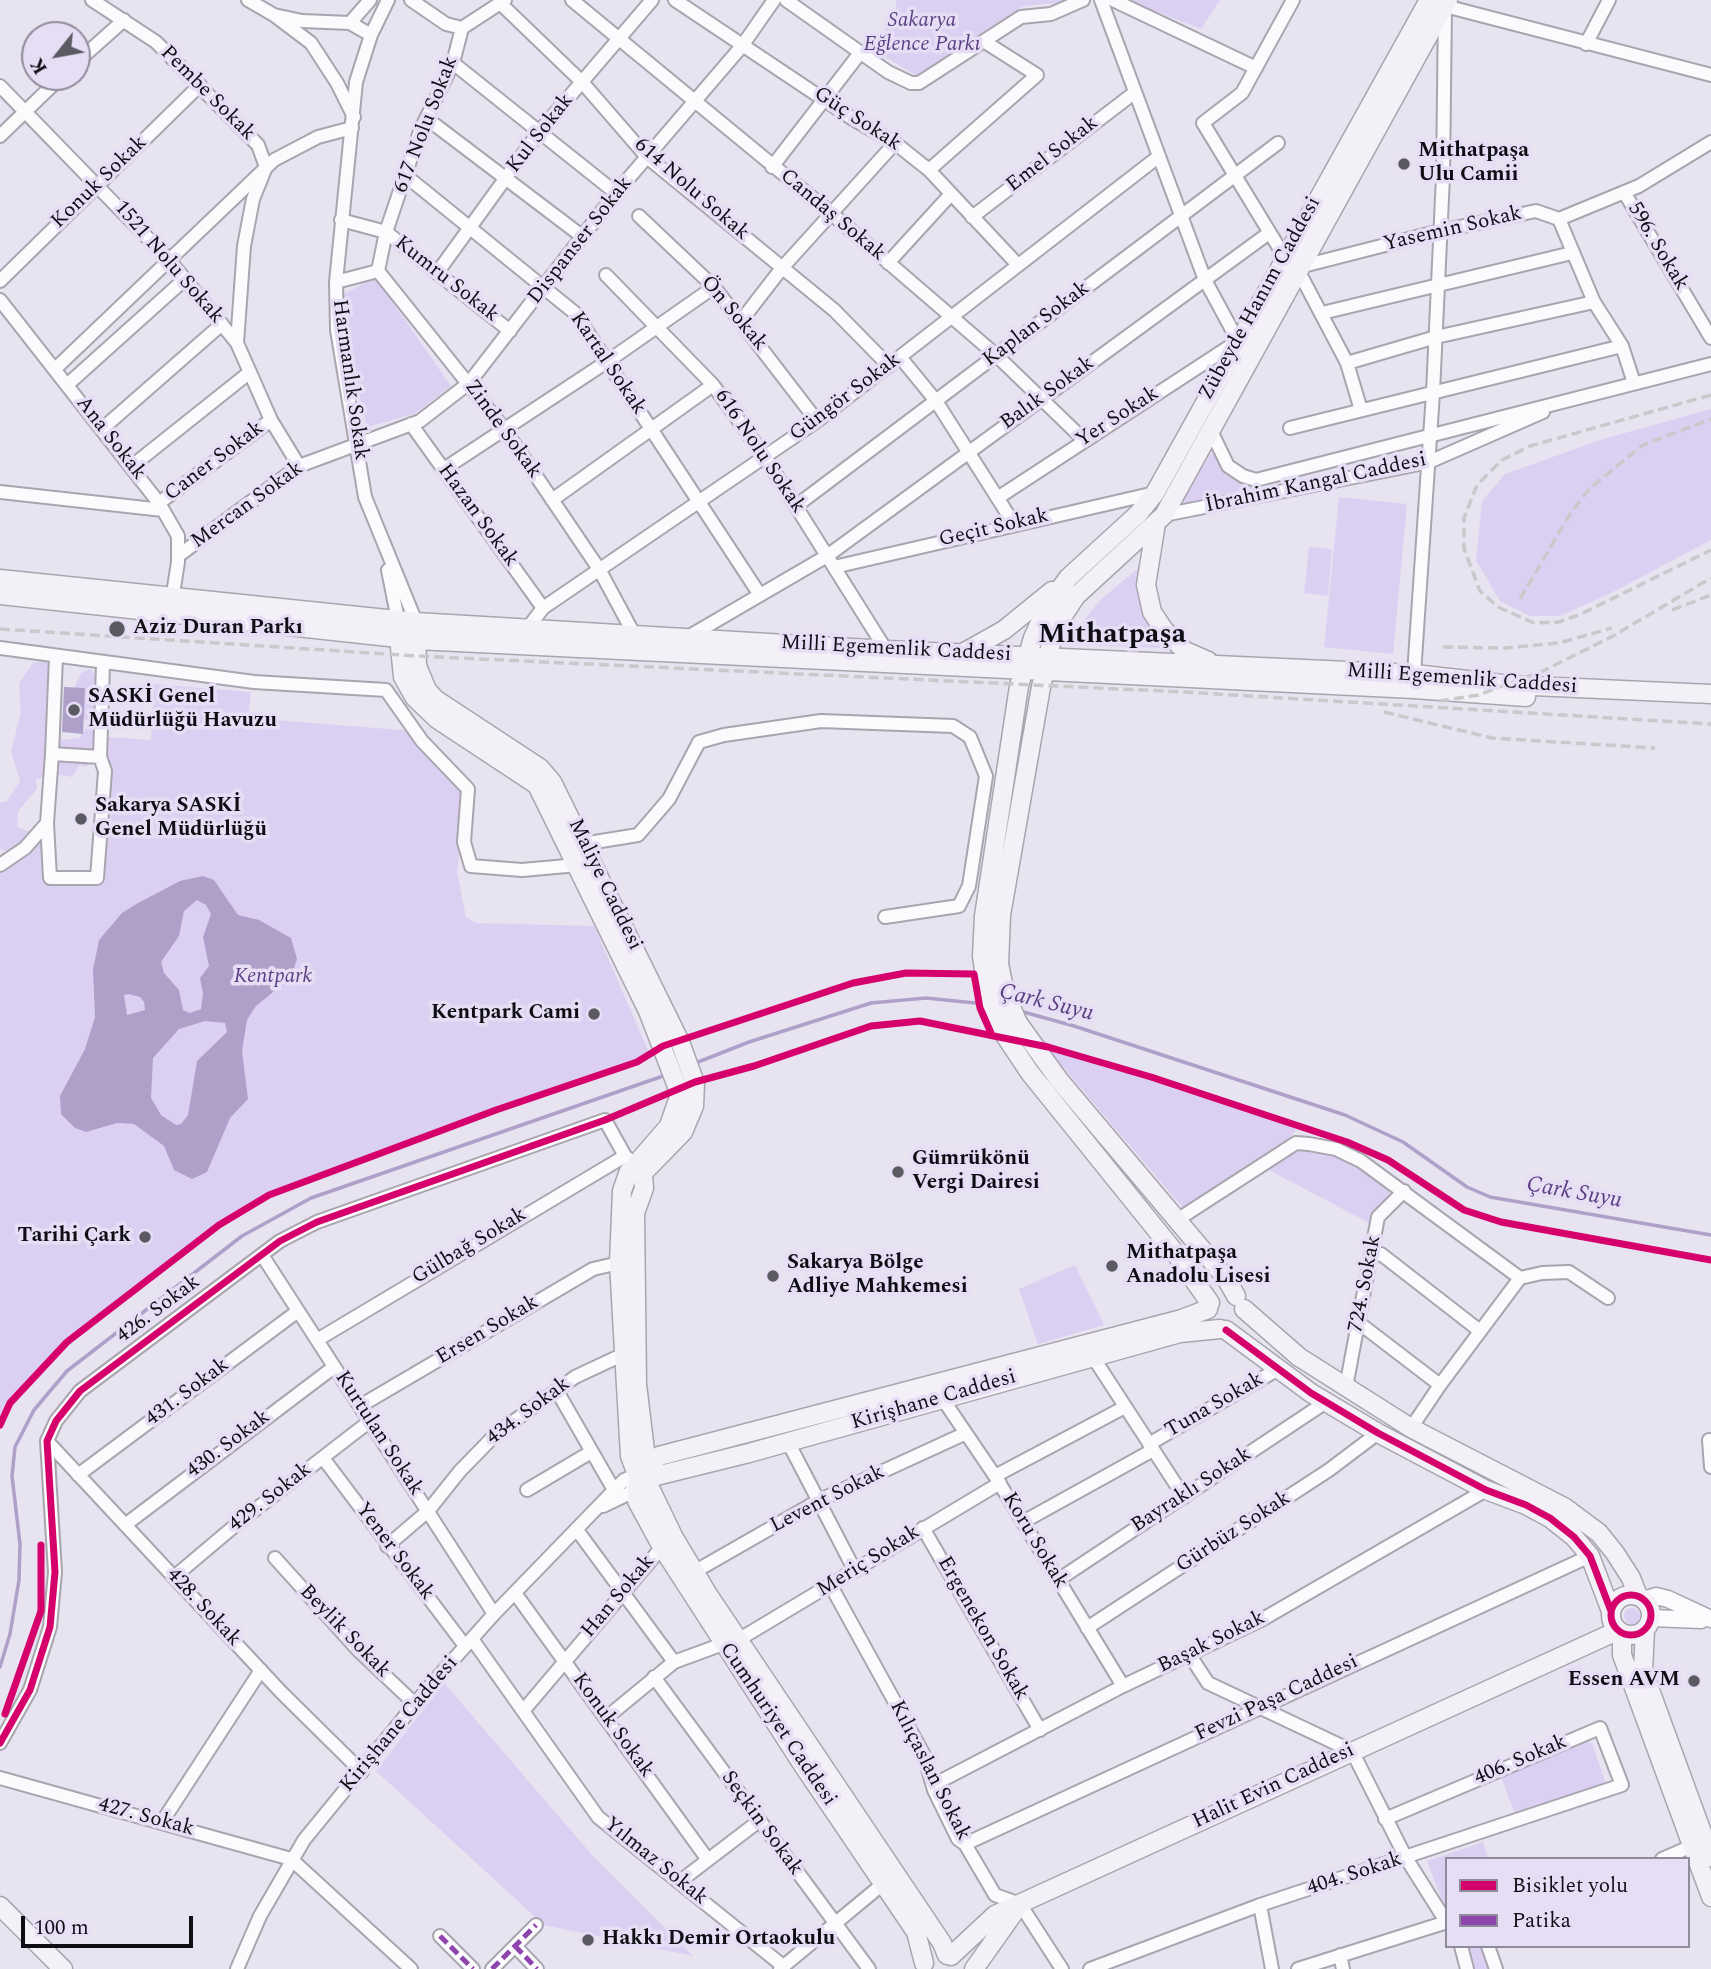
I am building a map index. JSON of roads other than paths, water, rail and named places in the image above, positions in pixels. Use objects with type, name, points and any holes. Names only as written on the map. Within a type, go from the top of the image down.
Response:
[{"type":"main road","name":"Zübeyde Hanım Caddesi","points":[[962,653],[1004,630],[1068,578],[1138,514],[1155,493],[1284,256],[1441,2]]},
{"type":"main road","name":"Zübeyde Hanım Caddesi","points":[[994,979],[1001,915],[1052,639],[1076,596],[1160,519],[1212,433],[1441,2]]},
{"type":"main road","name":"Zübeyde Hanım Caddesi","points":[[1160,519],[1146,585],[1152,612],[1164,630],[1185,651],[1218,665]]},
{"type":"main road","name":"Zübeyde Hanım Caddesi","points":[[994,979],[984,916],[1025,664],[1047,607],[1068,578]]},
{"type":"main road","name":"Milli Egemenlik Caddesi","points":[[0,579],[173,594],[407,621],[962,653],[1025,664]]},
{"type":"main road","name":"Milli Egemenlik Caddesi","points":[[0,595],[408,640],[1047,665],[1711,705]]},
{"type":"main road","name":"Maliye Caddesi","points":[[407,621],[408,640],[427,690],[442,705],[547,775],[577,844],[680,1042],[695,1083],[694,1106],[688,1122],[635,1167]]},
{"type":"main road","name":"Milli Egemenlik Caddesi","points":[[1047,665],[1218,665],[1414,674],[1511,685],[1711,694]]},
{"type":"main road","name":"Maliye Caddesi","points":[[577,844],[578,865],[663,1046],[680,1094],[679,1105],[669,1126],[635,1167],[622,1191],[619,1263],[630,1455],[640,1477]]},
{"type":"main road","points":[[994,979],[988,997],[1004,1034],[1030,1073],[1176,1254],[1209,1306],[1210,1320],[1326,1402],[1378,1433],[1486,1490],[1526,1505],[1550,1518],[1574,1537],[1590,1556],[1615,1623],[1622,1655],[1711,1898]]},
{"type":"main road","points":[[994,979],[1030,1042],[1226,1278],[1240,1303],[1239,1325],[1223,1329]]},
{"type":"main road","name":"Maliye Caddesi","points":[[635,1167],[644,1188],[635,1213],[637,1384],[645,1451],[640,1477]]},
{"type":"main road","points":[[1209,1306],[1224,1294],[1240,1303],[1299,1357],[1411,1429],[1573,1514],[1599,1533],[1615,1553],[1641,1598],[1648,1623],[1643,1671],[1711,1857]]},
{"type":"main road","name":"Kirişhane Caddesi","points":[[640,1477],[659,1456],[1182,1319],[1209,1306]]},
{"type":"main road","name":"Kirişhane Caddesi","points":[[640,1477],[788,1442],[1180,1333],[1223,1329]]},
{"type":"main road","name":"Cumhuriyet Caddesi","points":[[640,1477],[637,1501],[662,1547],[949,1956],[966,1969]]},
{"type":"main road","name":"Cumhuriyet Caddesi","points":[[640,1477],[730,1642],[916,1932],[922,1966]]},
{"type":"main road","points":[[1615,1623],[1618,1599],[1641,1598]]},
{"type":"main road","points":[[1615,1623],[1634,1635],[1648,1623]]},
{"type":"main road","name":"Halit Evin Caddesi","points":[[949,1956],[995,1915],[1528,1671],[1615,1623]]},
{"type":"main road","name":"Halit Evin Caddesi","points":[[974,1969],[1020,1905]]},
{"type":"main road","points":[[0,1906],[62,1969]]},
{"type":"main road","points":[[922,1966],[934,1956],[949,1956]]},
{"type":"street","name":"Pembe Sokak","points":[[92,0],[156,43],[258,145],[266,167],[253,199],[244,246],[237,343]]},
{"type":"street","points":[[55,369],[266,167],[318,137],[353,122],[337,83],[310,43],[274,15],[249,0]]},
{"type":"street","points":[[350,23],[370,0]]},
{"type":"street","name":"Harmanlık Sokak","points":[[388,0],[371,36],[356,82],[336,282],[337,330],[365,497],[407,621]]},
{"type":"street","points":[[411,0],[446,24],[462,28]]},
{"type":"street","name":"Candaş Sokak","points":[[572,0],[888,262],[1043,397],[1084,440]]},
{"type":"street","name":"Kul Sokak","points":[[437,273],[540,132],[652,0]]},
{"type":"street","name":"Güç Sokak","points":[[676,0],[824,100],[895,143],[929,170],[1018,265]]},
{"type":"street","name":"Dispanser Sokak","points":[[357,442],[420,421],[469,383],[616,193],[742,46],[774,0]]},
{"type":"street","points":[[786,0],[860,53],[911,83],[919,83],[985,43],[1021,17],[1051,14],[1083,0]]},
{"type":"street","points":[[1101,0],[1133,93],[1205,280],[1238,341]]},
{"type":"street","points":[[1113,0],[1256,68]]},
{"type":"street","points":[[1284,256],[1203,123],[1242,93],[1293,0]]},
{"type":"street","points":[[1586,44],[1609,0]]},
{"type":"street","name":"617 Nolu Sokak","points":[[379,271],[386,232],[405,176],[426,118],[453,63],[462,28],[503,2]]},
{"type":"street","name":"614 Nolu Sokak","points":[[503,2],[582,82],[647,157],[834,310],[936,401],[1014,524]]},
{"type":"street","points":[[1414,674],[1436,337],[1440,231],[1441,2],[1586,44],[1711,75]]},
{"type":"street","points":[[274,15],[350,23],[371,36]]},
{"type":"street","points":[[91,49],[124,20]]},
{"type":"street","points":[[310,43],[311,30],[321,22]]},
{"type":"street","points":[[929,170],[1037,75],[985,43]]},
{"type":"street","points":[[772,167],[860,53]]},
{"type":"street","points":[[453,63],[616,193]]},
{"type":"street","points":[[337,83],[356,82]]},
{"type":"street","name":"Konuk Sokak","points":[[0,281],[200,85]]},
{"type":"street","name":"1521 Nolu Sokak","points":[[0,86],[99,184],[170,261],[237,343],[271,421],[299,466]]},
{"type":"street","points":[[0,136],[47,91]]},
{"type":"street","name":"Emel Sokak","points":[[972,217],[1133,93]]},
{"type":"street","points":[[426,118],[583,237]]},
{"type":"street","points":[[1634,383],[1622,346],[1594,302],[1559,219],[1624,192],[1711,142]]},
{"type":"street","points":[[741,320],[782,268],[895,143]]},
{"type":"street","name":"Kaplan Sokak","points":[[796,506],[1278,143]]},
{"type":"street","name":"Güngör Sokak","points":[[527,628],[543,608],[817,421],[1158,157]]},
{"type":"street","name":"Kartal Sokak","points":[[405,176],[575,313],[760,595]]},
{"type":"street","name":"596. Sokak","points":[[1624,192],[1711,338]]},
{"type":"street","points":[[888,262],[951,194]]},
{"type":"street","name":"Yasemin Sokak","points":[[1301,269],[1440,231],[1536,211],[1559,219]]},
{"type":"street","name":"Ön Sokak","points":[[639,216],[714,287],[817,421]]},
{"type":"street","name":"Kumru Sokak","points":[[341,220],[386,232],[510,331]]},
{"type":"street","name":"Balık Sokak","points":[[831,562],[969,451],[1269,233]]},
{"type":"street","points":[[1322,313],[1572,253]]},
{"type":"street","points":[[1301,269],[1348,363],[1360,410]]},
{"type":"street","points":[[336,282],[379,271]]},
{"type":"street","name":"Zinde Sokak","points":[[379,271],[505,430],[600,569],[635,636]]},
{"type":"street","name":"616 Nolu Sokak","points":[[606,275],[713,385],[765,457],[886,650]]},
{"type":"street","points":[[67,385],[185,279]]},
{"type":"street","points":[[444,469],[656,329],[714,287]]},
{"type":"street","name":"Ana Sokak","points":[[0,300],[161,506],[178,536],[173,594]]},
{"type":"street","points":[[1348,363],[1436,337],[1594,302]]},
{"type":"street","points":[[102,429],[222,324]]},
{"type":"street","name":"Yer Sokak","points":[[999,497],[1238,341]]},
{"type":"street","points":[[1290,428],[1622,346]]},
{"type":"street","name":"İbrahim Kangal Caddesi","points":[[1212,433],[1228,466],[1243,477],[1255,480],[1711,364]]},
{"type":"street","points":[[132,466],[250,372]]},
{"type":"street","points":[[552,500],[713,385]]},
{"type":"street","name":"İbrahim Kangal Caddesi","points":[[1160,519],[1429,462],[1582,396]]},
{"type":"street","name":"Caner Sokak","points":[[161,506],[271,421]]},
{"type":"street","name":"Hazan Sokak","points":[[411,424],[543,608]]},
{"type":"street","name":"Mercan Sokak","points":[[178,556],[299,466],[357,442]]},
{"type":"street","points":[[0,492],[161,506]]},
{"type":"street","name":"Geçit Sokak","points":[[688,637],[760,595],[831,562],[1155,493]]},
{"type":"street","name":"Harmanlık Sokak","points":[[386,556],[407,621]]},
{"type":"street","points":[[0,648],[103,664],[254,682],[386,690],[422,741],[468,789],[464,842],[471,866],[522,870],[578,865]]},
{"type":"street","points":[[56,657],[47,823],[50,878],[97,878],[105,771],[100,757],[103,664]]},
{"type":"street","points":[[577,844],[638,835],[669,799],[699,742],[724,735],[821,721],[953,726],[970,737],[986,776],[970,886],[959,906],[885,917]]},
{"type":"street","points":[[52,754],[100,757]]},
{"type":"street","points":[[0,865],[25,848],[47,823]]},
{"type":"street","name":"426. Sokak","points":[[47,1441],[56,1421],[80,1391],[280,1241],[317,1222],[605,1120],[635,1167]]},
{"type":"street","points":[[1177,1220],[1296,1143],[1336,1149],[1361,1161],[1404,1191],[1520,1278],[1569,1272],[1608,1298]]},
{"type":"street","name":"Gülbağ Sokak","points":[[317,1340],[635,1167]]},
{"type":"street","name":"724. Sokak","points":[[1346,1387],[1378,1217],[1404,1191]]},
{"type":"street","points":[[1371,1256],[1381,1254],[1480,1331]]},
{"type":"street","name":"Kurtulan Sokak","points":[[262,1255],[495,1614]]},
{"type":"street","name":"Ersen Sokak","points":[[360,1406],[593,1269],[619,1263]]},
{"type":"street","points":[[1411,1429],[1440,1385],[1520,1278]]},
{"type":"street","name":"431. Sokak","points":[[78,1475],[298,1311]]},
{"type":"street","points":[[1359,1323],[1440,1385]]},
{"type":"street","name":"434. Sokak","points":[[387,1546],[428,1511],[460,1471],[496,1434],[575,1377],[624,1354]]},
{"type":"street","points":[[1093,1357],[1184,1497]]},
{"type":"street","name":"430. Sokak","points":[[125,1525],[334,1367]]},
{"type":"street","name":"Tuna Sokak","points":[[1023,1522],[1280,1368]]},
{"type":"street","points":[[556,1391],[614,1490]]},
{"type":"street","name":"Koru Sokak","points":[[942,1398],[997,1480],[1123,1686]]},
{"type":"street","name":"Bayraklı Sokak","points":[[1058,1580],[1326,1402]]},
{"type":"street","name":"Meriç Sokak","points":[[606,1718],[674,1662],[730,1642],[831,1586],[997,1480],[1125,1407]]},
{"type":"street","name":"429. Sokak","points":[[174,1577],[237,1523],[370,1421]]},
{"type":"street","name":"Gürbüz Sokak","points":[[1087,1628],[1329,1470],[1378,1433]]},
{"type":"street","name":"Levent Sokak","points":[[694,1572],[818,1501],[964,1434]]},
{"type":"street","points":[[1709,1440],[1711,1467]]},
{"type":"street","points":[[0,1743],[30,1690],[50,1626],[55,1572],[47,1441]]},
{"type":"street","name":"428. Sokak","points":[[47,1441],[261,1670],[362,1772]]},
{"type":"street","points":[[788,1442],[855,1571]]},
{"type":"street","points":[[527,1490],[591,1452]]},
{"type":"street","name":"Yener Sokak","points":[[323,1458],[387,1546],[469,1643]]},
{"type":"street","name":"Kirişhane Caddesi","points":[[237,1969],[260,1916],[292,1859],[415,1704],[515,1592],[614,1490],[640,1477]]},
{"type":"street","name":"Kirişhane Caddesi","points":[[599,1508],[630,1493],[640,1477]]},
{"type":"street","name":"Başak Sokak","points":[[933,1785],[1123,1686],[1263,1619],[1486,1490]]},
{"type":"street","name":"Ergenekon Sokak","points":[[923,1528],[1040,1730]]},
{"type":"street","points":[[576,1530],[674,1662]]},
{"type":"street","name":"Han Sokak","points":[[523,1711],[662,1547]]},
{"type":"street","name":"Fevzi Paşa Caddesi","points":[[965,1844],[1590,1556]]},
{"type":"street","name":"Beylik Sokak","points":[[275,1558],[358,1650],[415,1704]]},
{"type":"street","name":"Kılıçaslan Sokak","points":[[831,1586],[924,1755],[933,1785],[958,1839],[965,1844],[995,1895],[1020,1905]]},
{"type":"street","name":"Konuk Sokak","points":[[515,1592],[708,1860]]},
{"type":"street","points":[[1641,1598],[1656,1596],[1670,1600],[1711,1620]]},
{"type":"street","points":[[1648,1623],[1671,1616],[1711,1620]]},
{"type":"street","name":"Yılmaz Sokak","points":[[469,1643],[523,1711],[598,1816],[781,1968]]},
{"type":"street","points":[[1189,1654],[1208,1683],[1352,1751],[1406,1858],[1445,1919]]},
{"type":"street","points":[[162,1822],[261,1670]]},
{"type":"street","name":"Seçkin Sokak","points":[[654,1677],[833,1924],[869,1969]]},
{"type":"street","name":"406. Sokak","points":[[1385,1819],[1600,1728],[1622,1785]]},
{"type":"street","name":"427. Sokak","points":[[0,1779],[292,1859]]},
{"type":"street","name":"404. Sokak","points":[[1090,1969],[1261,1905],[1622,1785]]},
{"type":"street","points":[[679,1882],[759,1821]]},
{"type":"street","points":[[1667,1857],[1692,1846]]},
{"type":"street","points":[[292,1859],[411,1969]]},
{"type":"street","points":[[781,1968],[884,1883]]},
{"type":"street","points":[[1020,1905],[1062,1969]]},
{"type":"street","points":[[1261,1905],[1272,1969]]},
{"type":"street","points":[[1298,1969],[1445,1923]]},
{"type":"street","points":[[492,1969],[536,1925]]},
{"type":"street","points":[[440,1936],[472,1969]]},
{"type":"street","points":[[515,1946],[537,1969]]},
{"type":"street","points":[[1461,1948],[1466,1969]]},
{"type":"street","points":[[1489,1948],[1496,1969]]},
{"type":"street","points":[[1340,1955],[1343,1969]]},
{"type":"waterway","name":"Çark Suyu","points":[[693,1064],[749,1042],[871,1003],[926,998],[985,1004]]},
{"type":"waterway","name":"Çark Suyu","points":[[1020,1011],[1074,1026],[1345,1115],[1403,1142],[1467,1187],[1490,1197],[1711,1235]]},
{"type":"waterway","name":"Çark Suyu","points":[[0,1667],[10,1634],[19,1580],[20,1544],[12,1476],[15,1447],[34,1410],[67,1371],[242,1236],[311,1198],[666,1075]]},
{"type":"railway","points":[[1711,395],[1530,446],[1502,460],[1477,485],[1464,518],[1464,549],[1480,591],[1498,607],[1534,623],[1559,622],[1581,614],[1711,550]]},
{"type":"railway","points":[[1520,599],[1570,514],[1589,489],[1643,445],[1711,419]]},
{"type":"railway","points":[[1439,701],[1478,695],[1543,671],[1613,636],[1711,578]]},
{"type":"railway","points":[[1672,610],[1711,595]]},
{"type":"railway","points":[[1443,647],[1505,648],[1559,643],[1612,628]]},
{"type":"railway","points":[[0,629],[417,656],[1184,692],[1711,724]]},
{"type":"railway","points":[[1384,712],[1492,738],[1655,748]]},
{"type":"place","name":"Mithatpaşa Ulu Camii","points":[[1404,164]]},
{"type":"place","name":"Aziz Duran Parkı","points":[[117,629]]},
{"type":"place","name":"SASKİ Genel Müdürlüğü Havuzu","points":[[74,710]]},
{"type":"place","name":"Sakarya SASKİ Genel Müdürlüğü","points":[[81,819]]},
{"type":"place","name":"Kentpark Cami","points":[[594,1014]]},
{"type":"place","name":"Gümrükönü Vergi Dairesi","points":[[898,1172]]},
{"type":"place","name":"Tarihi Çark","points":[[145,1237]]},
{"type":"place","name":"Mithatpaşa Anadolu Lisesi","points":[[1112,1266]]},
{"type":"place","name":"Sakarya Bölge Adliye Mahkemesi","points":[[773,1276]]},
{"type":"place","name":"Essen AVM","points":[[1694,1681]]},
{"type":"place","name":"Hakkı Demir Ortaokulu","points":[[588,1940]]},
{"type":"district","name":"Mithatpaşa","points":[[1112,637]]},
{"type":"park label","name":"Sakarya Eğlence Parkı","points":[[922,34]]},
{"type":"park label","name":"Kentpark","points":[[273,978]]}]
